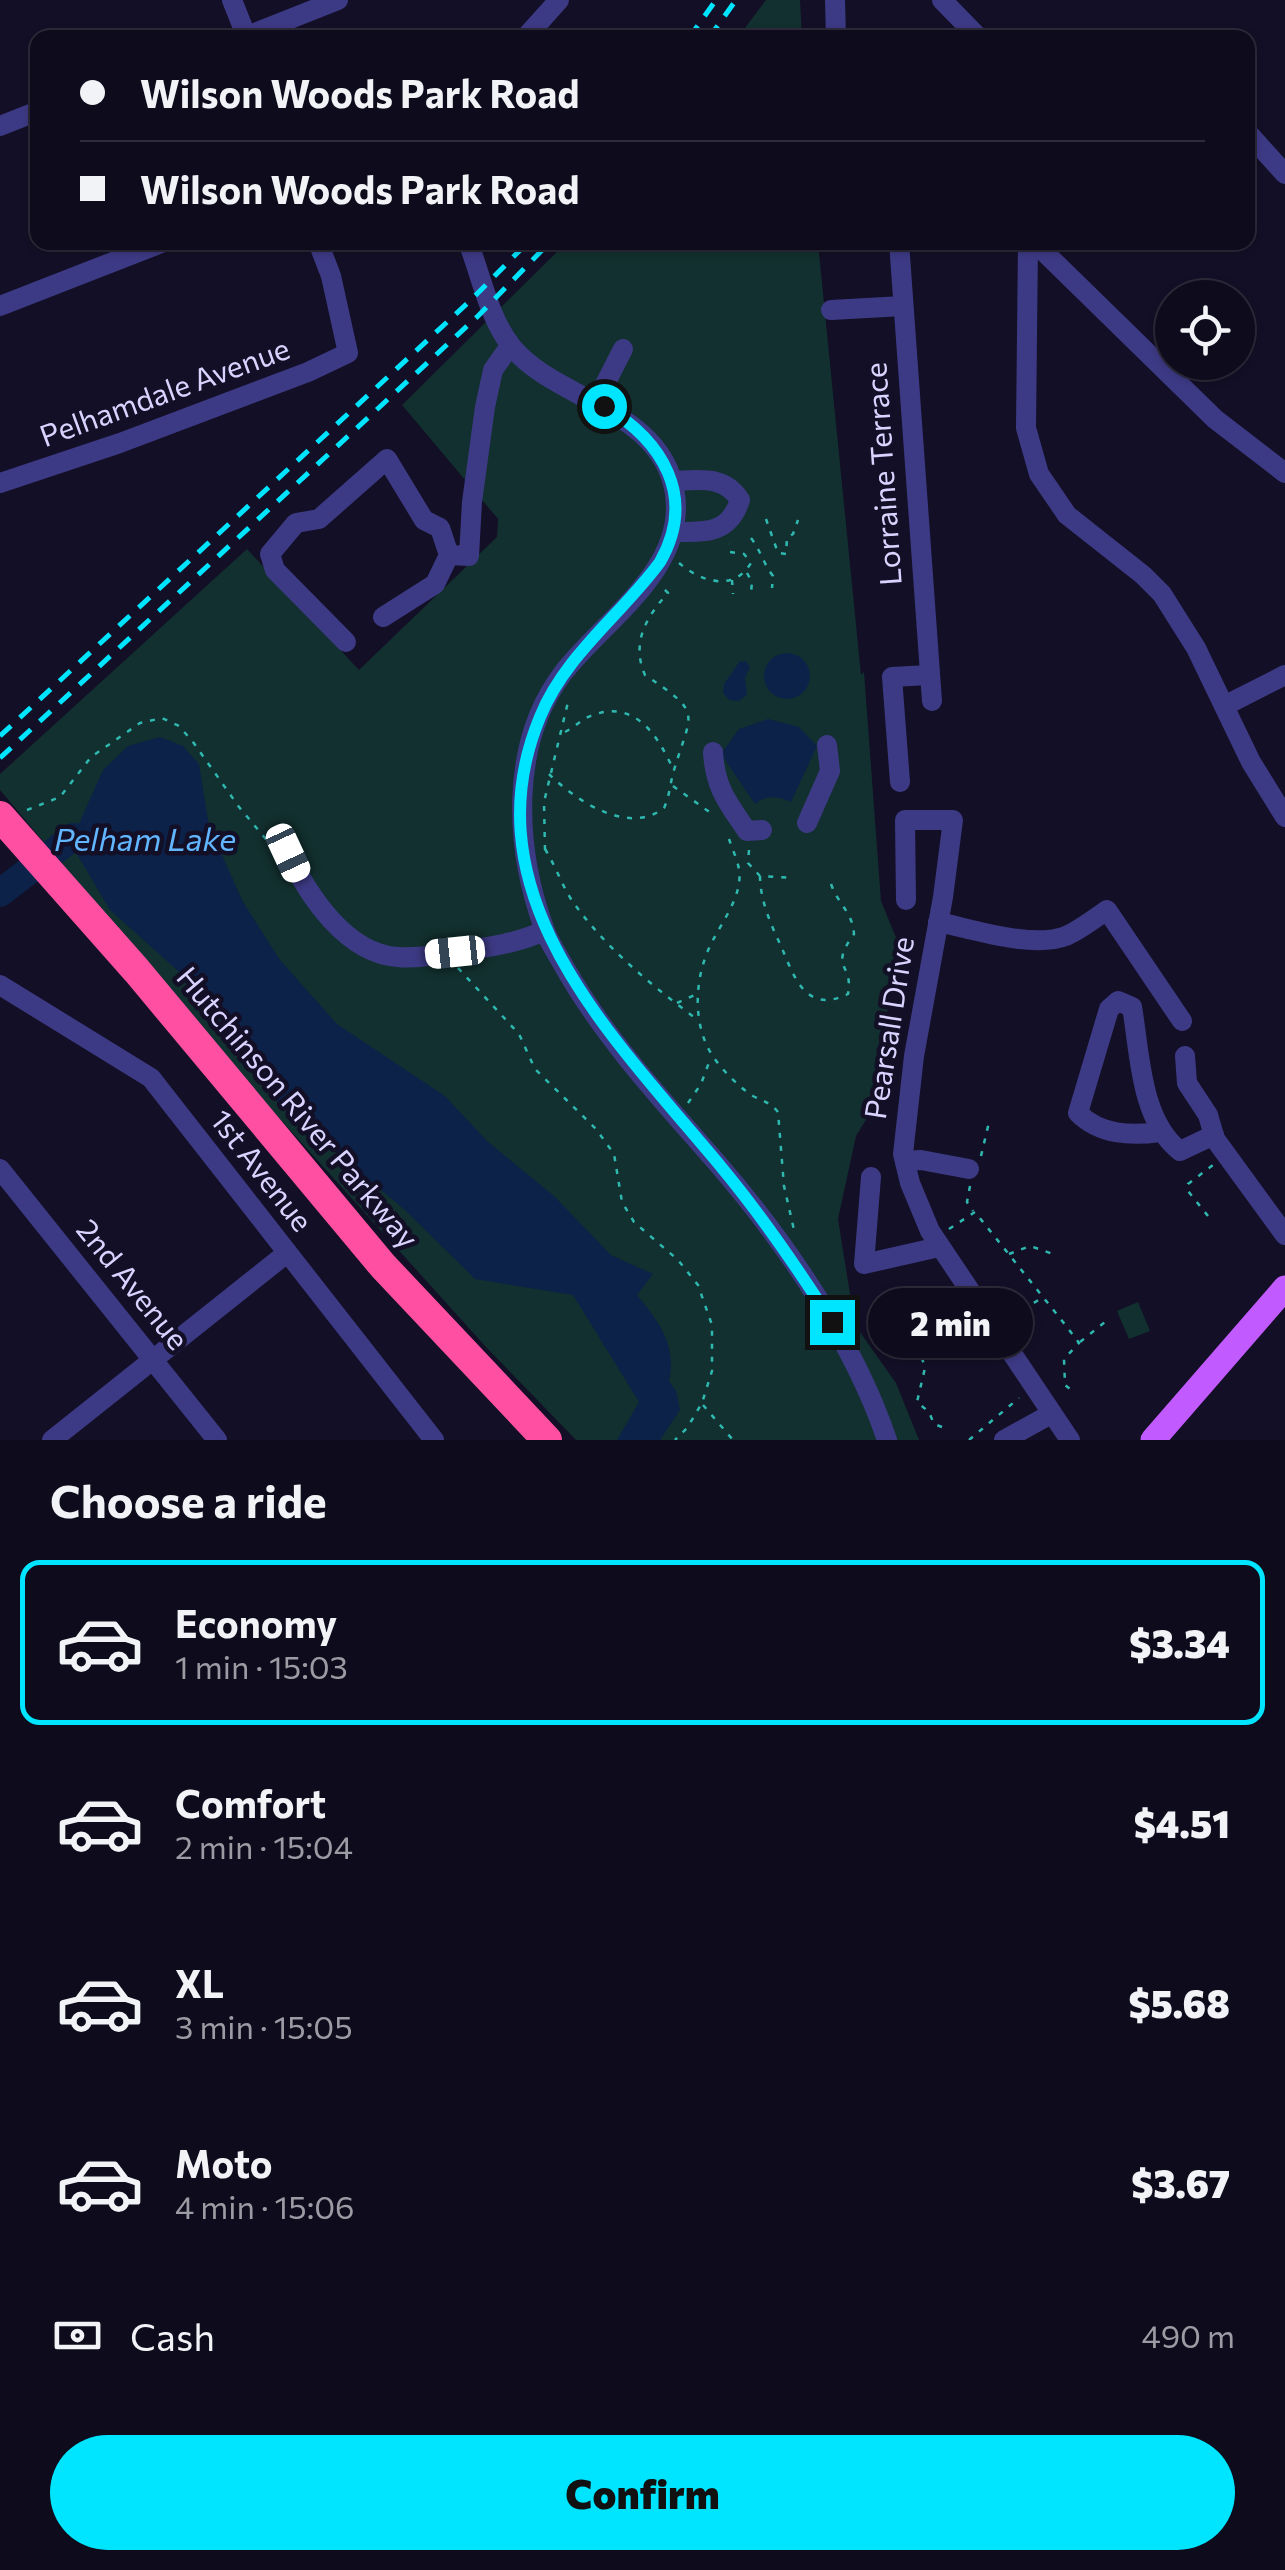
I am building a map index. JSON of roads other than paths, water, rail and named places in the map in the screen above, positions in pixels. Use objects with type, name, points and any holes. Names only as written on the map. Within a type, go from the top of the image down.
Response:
[{"type":"highway","name":"Hutchinson River Parkway","points":[[11,814],[12,848],[538,1437]]},
{"type":"main road","points":[[1153,1440],[1285,1288]]},
{"type":"street","points":[[232,0],[243,30]]},
{"type":"street","points":[[263,30],[338,0]]},
{"type":"street","points":[[532,30],[559,0]]},
{"type":"street","points":[[835,0],[836,30]]},
{"type":"street","points":[[942,0],[971,30]]},
{"type":"street","points":[[0,126],[30,114]]},
{"type":"street","points":[[1255,141],[1285,174]]},
{"type":"street","points":[[0,306],[144,250]]},
{"type":"street","name":"Pelhamdale Avenue","points":[[0,483],[120,444],[348,353],[331,276],[321,250]]},
{"type":"street","points":[[471,250],[510,346],[532,367],[596,402],[638,431],[654,449],[672,481],[676,506],[670,546],[651,575],[562,675],[539,718],[526,765],[522,814],[528,868],[544,931],[584,1000],[620,1050],[723,1169],[790,1260],[853,1355],[887,1440]]},
{"type":"street","name":"Lorraine Terrace","points":[[899,250],[932,701]]},
{"type":"street","points":[[1031,250],[1026,428],[1039,474],[1067,515],[1162,594],[1196,648],[1251,762],[1285,817]]},
{"type":"street","points":[[1039,250],[1215,419],[1282,467]]},
{"type":"street","points":[[831,310],[903,306]]},
{"type":"street","points":[[449,555],[469,556],[472,502],[493,370],[510,346]]},
{"type":"street","points":[[596,402],[623,349]]},
{"type":"street","points":[[346,642],[275,570],[270,554],[296,523],[319,518],[387,458],[424,520],[440,528],[449,555],[435,584],[383,618]]},
{"type":"street","points":[[672,481],[716,482],[732,487],[740,500],[734,518],[720,527],[674,532]]},
{"type":"street","points":[[900,782],[892,677],[929,675]]},
{"type":"street","points":[[1226,704],[1285,675]]},
{"type":"street","points":[[807,823],[830,771],[827,745]]},
{"type":"street","points":[[713,752],[720,790],[747,831],[762,830]]},
{"type":"street","name":"Pearsall Drive","points":[[906,900],[905,820],[953,820],[903,1137],[905,1161],[920,1208],[944,1238],[1070,1440]]},
{"type":"street","points":[[288,853],[319,904],[356,940],[379,954],[399,958],[455,952],[509,944],[544,931]]},
{"type":"street","points":[[938,922],[1014,938],[1051,939],[1074,932],[1107,910],[1182,1021]]},
{"type":"street","name":"1st Avenue","points":[[0,985],[150,1078],[434,1440]]},
{"type":"street","points":[[1160,1132],[1132,1136],[1105,1129],[1078,1113],[1109,1010],[1118,1002],[1132,1007],[1151,1112],[1160,1132],[1180,1151],[1214,1134]]},
{"type":"street","points":[[1185,1056],[1187,1084],[1208,1114],[1214,1134],[1285,1234]]},
{"type":"street","points":[[905,1161],[922,1160],[969,1169]]},
{"type":"street","name":"2nd Avenue","points":[[0,1169],[217,1440]]},
{"type":"street","points":[[870,1177],[864,1264],[944,1238]]},
{"type":"street","points":[[52,1440],[287,1253]]},
{"type":"street","points":[[1004,1440],[1051,1414]]},
{"type":"water","points":[[787,653],[803,660],[810,676],[803,692],[787,699],[771,692],[764,676],[771,660]]},
{"type":"water","points":[[746,661],[750,667],[745,678],[747,695],[739,701],[729,700],[723,693],[724,684],[739,662]]},
{"type":"water","points":[[768,719],[799,727],[817,746],[791,802],[772,797],[755,804],[721,754],[739,729]]},
{"type":"water","name":"Pelham Lake","points":[[160,737],[183,746],[199,764],[209,826],[243,902],[280,960],[337,1024],[445,1096],[487,1141],[554,1196],[611,1255],[653,1274],[637,1295],[668,1345],[669,1381],[680,1410],[660,1440],[617,1440],[639,1402],[573,1295],[475,1279],[406,1211],[278,1103],[197,988],[110,910],[75,851],[73,837],[103,770],[128,746]]},
{"type":"waterway","points":[[0,893],[73,837]]},
{"type":"railway","points":[[695,30],[716,0]]},
{"type":"railway","points":[[715,30],[736,0]]},
{"type":"railway","points":[[0,736],[520,250]]},
{"type":"railway","points":[[0,758],[478,316],[542,250]]}]
